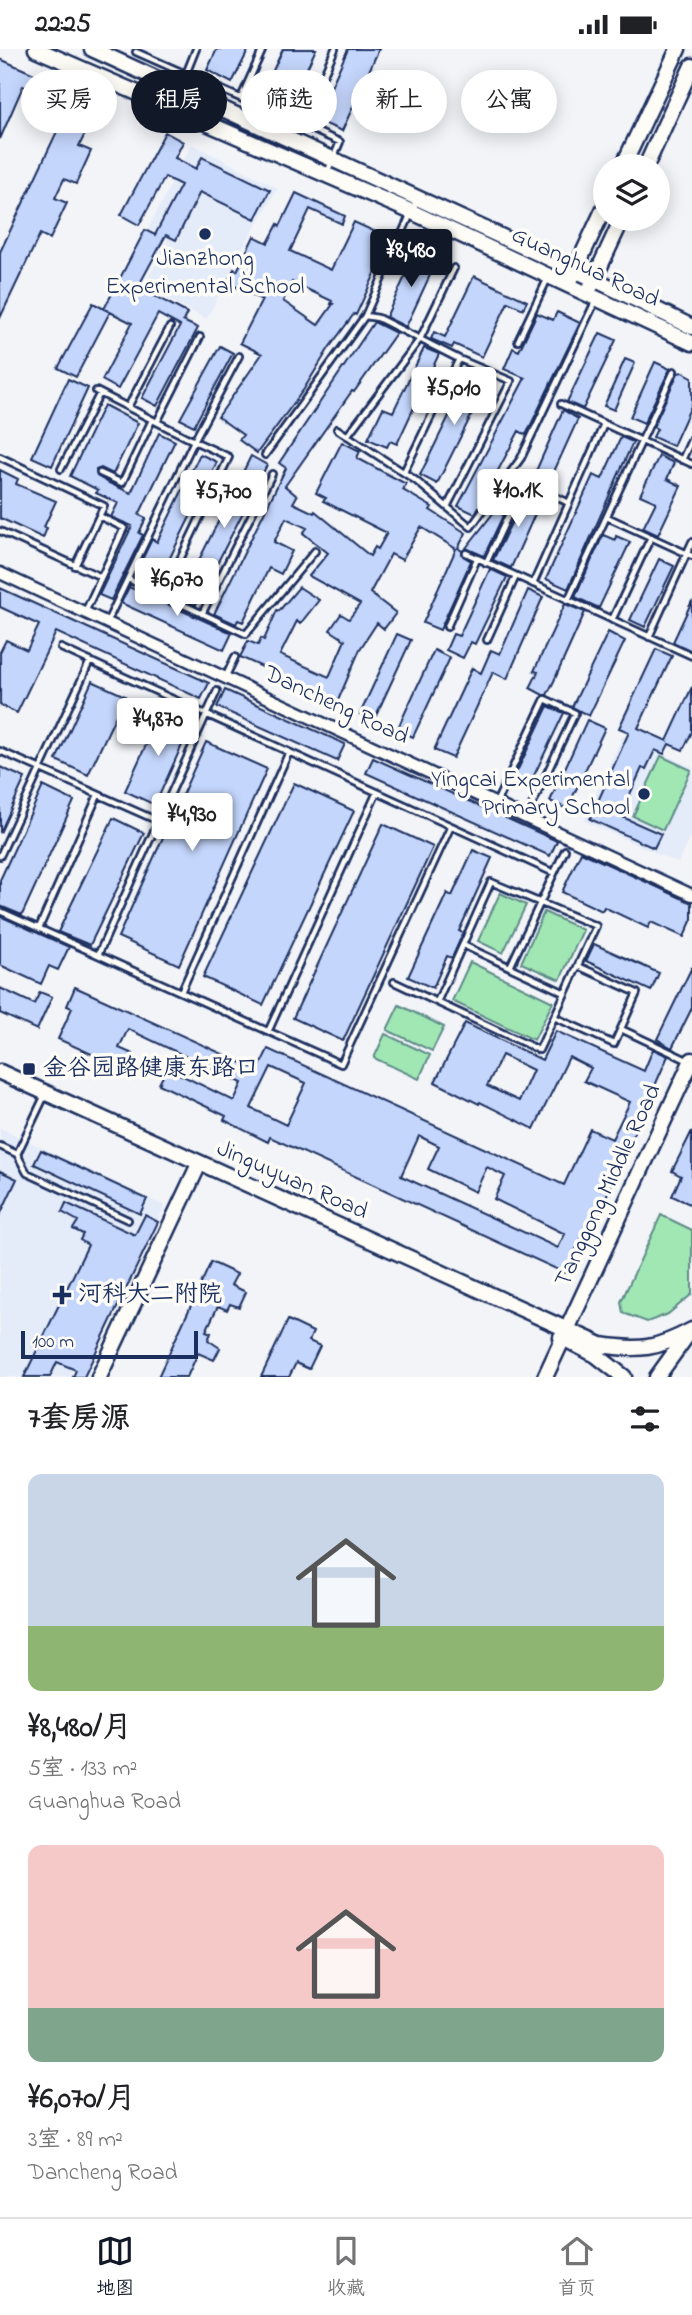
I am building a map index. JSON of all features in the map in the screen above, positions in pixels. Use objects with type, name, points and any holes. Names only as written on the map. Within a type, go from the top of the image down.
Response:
[{"type":"main road","name":"Guanghua Road","points":[[36,49],[326,174],[415,206],[572,278],[593,296],[692,343]]},
{"type":"main road","name":"Guanghua Road","points":[[92,49],[333,159],[415,206],[549,276],[594,279],[692,327]]},
{"type":"main road","points":[[629,154],[678,49]]},
{"type":"main road","points":[[652,154],[692,66]]},
{"type":"main road","points":[[572,278],[594,231]]},
{"type":"main road","points":[[593,296],[594,279],[616,231]]},
{"type":"main road","name":"Tanggong Middle Road","points":[[568,1336],[692,1061]]},
{"type":"main road","name":"Jinguyuan Road","points":[[0,1072],[44,1097]]},
{"type":"main road","points":[[545,1377],[568,1336],[692,1079]]},
{"type":"main road","name":"Jinguyuan Road","points":[[0,1080],[44,1097],[568,1336]]},
{"type":"main road","points":[[99,1377],[197,1167]]},
{"type":"main road","points":[[568,1336],[629,1349],[653,1347],[692,1330]]},
{"type":"main road","points":[[657,1377],[692,1330]]},
{"type":"main road","points":[[554,1377],[568,1336]]},
{"type":"main road","points":[[568,1336],[624,1377]]},
{"type":"street","name":"Dancheng Road","points":[[0,573],[692,895]]},
{"type":"lane","points":[[187,70],[196,49]]},
{"type":"lane","points":[[254,70],[263,49]]},
{"type":"lane","points":[[326,70],[335,49]]},
{"type":"lane","points":[[136,52],[179,70]]},
{"type":"lane","points":[[227,92],[241,98]]},
{"type":"lane","points":[[319,133],[340,142],[326,174]]},
{"type":"lane","points":[[265,455],[365,316],[415,206]]},
{"type":"lane","points":[[347,436],[420,339],[454,268]]},
{"type":"lane","points":[[518,341],[549,276]]},
{"type":"lane","points":[[337,429],[404,472],[471,527],[521,458],[593,296]]},
{"type":"lane","points":[[365,316],[378,318],[459,359],[511,381],[447,507]]},
{"type":"lane","points":[[128,407],[170,327]]},
{"type":"lane","points":[[100,473],[122,483],[200,337]]},
{"type":"lane","points":[[107,623],[194,441],[239,356]]},
{"type":"lane","points":[[404,472],[459,359]]},
{"type":"lane","points":[[568,600],[674,371]]},
{"type":"lane","points":[[61,469],[98,392],[229,457],[163,595]]},
{"type":"lane","points":[[561,404],[692,464]]},
{"type":"lane","points":[[533,584],[604,424]]},
{"type":"lane","points":[[682,460],[692,437]]},
{"type":"lane","points":[[0,457],[103,506],[75,566]]},
{"type":"lane","points":[[202,614],[272,474]]},
{"type":"lane","points":[[486,563],[524,482],[569,503]]},
{"type":"lane","points":[[85,613],[124,528],[99,516]]},
{"type":"lane","points":[[607,517],[689,555]]},
{"type":"lane","points":[[0,531],[101,577]]},
{"type":"lane","points":[[612,620],[651,537]]},
{"type":"lane","points":[[649,637],[689,555],[692,542]]},
{"type":"lane","points":[[128,579],[245,636],[315,551]]},
{"type":"lane","points":[[466,554],[692,656]]},
{"type":"lane","points":[[447,627],[477,559]]},
{"type":"lane","points":[[487,640],[516,576]]},
{"type":"lane","points":[[61,648],[554,873]]},
{"type":"lane","points":[[225,678],[235,657]]},
{"type":"lane","points":[[0,856],[90,661]]},
{"type":"lane","points":[[98,955],[217,691]]},
{"type":"lane","points":[[495,804],[545,699],[575,713],[526,818]]},
{"type":"lane","points":[[0,751],[158,821]]},
{"type":"lane","points":[[181,992],[289,752]]},
{"type":"lane","points":[[268,1032],[377,792]]},
{"type":"lane","points":[[39,928],[98,795]]},
{"type":"lane","points":[[0,911],[341,1064],[451,826]]},
{"type":"lane","points":[[510,967],[565,850]]},
{"type":"lane","points":[[394,982],[539,1050],[596,926],[491,882],[437,1002]]},
{"type":"lane","points":[[463,945],[565,993]]},
{"type":"lane","points":[[554,1017],[614,1044],[638,993],[578,966]]},
{"type":"lane","points":[[621,1029],[692,1061]]},
{"type":"lane","points":[[17,1154],[44,1097]]},
{"type":"lane","points":[[0,1146],[17,1154],[27,1173],[128,1220]]},
{"type":"shaded area","name":"Jianzhong Experimental School","points":[[192,144],[278,188],[233,265],[207,319],[144,287],[168,240],[148,229]]},
{"type":"shaded area","name":"Yingcai Experimental Primary School","points":[[622,736],[692,767],[692,832],[678,863],[584,821]]},
{"type":"shaded area","name":"河科大二附院","points":[[0,1128],[165,1206],[86,1375],[73,1369],[69,1377],[0,1377]]},
{"type":"green space","points":[[661,756],[691,770],[663,830],[633,816]]},
{"type":"green space","points":[[500,893],[526,905],[503,953],[478,941]]},
{"type":"green space","points":[[544,912],[583,930],[560,980],[521,963]]},
{"type":"green space","points":[[470,962],[553,1002],[534,1040],[452,1001]]},
{"type":"green space","points":[[399,1005],[444,1027],[432,1051],[387,1030]]},
{"type":"green space","points":[[385,1034],[430,1055],[419,1079],[374,1058]]},
{"type":"green space","points":[[661,1215],[692,1230],[692,1294],[668,1314],[647,1322],[623,1313],[621,1302]]},
{"type":"building","points":[[217,49],[249,49],[232,83],[227,80],[227,70],[207,70]]},
{"type":"building","points":[[283,49],[316,49],[306,70],[273,70]]},
{"type":"building","points":[[348,49],[379,49],[370,70],[351,70],[351,111],[342,131],[337,129],[337,73]]},
{"type":"building","points":[[0,59],[25,70],[21,70],[21,91],[0,139]]},
{"type":"building","points":[[56,133],[86,133],[79,146],[91,151],[76,184],[64,179],[55,198],[67,203],[50,239],[40,234],[0,318],[0,252]]},
{"type":"building","points":[[164,133],[183,142],[175,158],[196,169],[202,157],[270,190],[255,219],[200,192],[176,240],[166,235],[138,287],[187,313],[183,321],[198,328],[157,406],[142,398],[180,326],[158,314],[118,389],[102,380],[132,323],[104,309],[145,230],[155,235],[181,185],[165,177],[139,225],[121,215]]},
{"type":"building","points":[[296,193],[345,216],[342,224],[310,209],[290,251],[331,270],[354,222],[391,239],[356,315],[354,314],[329,348],[304,389],[257,453],[239,440],[243,435],[218,417],[262,354],[240,343],[262,300],[227,282],[234,269],[237,271],[254,236],[268,243],[278,224],[280,226]],"holes":[[[292,282],[332,301],[333,304],[318,325],[283,301]]]},
{"type":"building","points":[[417,251],[437,260],[406,327],[386,317]]},
{"type":"building","points":[[474,276],[527,301],[523,309],[508,302],[482,357],[454,344],[452,348],[431,339],[434,332],[445,337]]},
{"type":"building","points":[[93,303],[110,312],[76,377],[58,368]]},
{"type":"building","points":[[557,312],[580,323],[526,435],[519,431],[475,514],[458,506],[525,378],[504,369],[513,348],[519,351],[537,313],[553,320]]},
{"type":"building","points":[[374,322],[396,333],[285,486],[297,496],[293,503],[314,513],[315,511],[370,556],[375,547],[378,549],[387,533],[323,501],[326,498],[316,493],[342,442],[360,451],[357,458],[406,484],[403,490],[432,507],[430,510],[466,533],[458,548],[463,556],[471,561],[440,630],[423,623],[456,549],[421,527],[402,560],[391,554],[370,593],[396,613],[384,629],[377,623],[360,649],[337,703],[279,678],[280,675],[240,657],[248,641],[258,645],[261,638],[264,640],[277,610],[279,611],[299,587],[319,600],[300,624],[297,621],[280,655],[329,677],[345,640],[330,630],[341,614],[349,619],[360,604],[309,576],[328,553],[303,533],[307,528],[286,518],[274,542],[292,551],[281,574],[269,568],[243,622],[238,620],[236,624],[214,614],[286,468],[279,463]]},
{"type":"building","points":[[600,333],[616,340],[583,409],[567,402]]},
{"type":"building","points":[[220,346],[233,353],[194,426],[180,419]]},
{"type":"building","points":[[424,348],[439,354],[397,444],[390,441],[387,447],[368,439],[383,408],[393,412]]},
{"type":"building","points":[[625,359],[635,363],[614,410],[604,406]]},
{"type":"building","points":[[655,362],[670,369],[644,423],[630,417]]},
{"type":"building","points":[[471,371],[489,380],[437,484],[420,475]]},
{"type":"building","points":[[683,372],[692,377],[692,404],[673,446],[653,437],[657,429],[653,427],[678,373]]},
{"type":"building","points":[[68,379],[88,388],[52,466],[32,457]]},
{"type":"building","points":[[104,405],[138,423],[113,474],[101,468],[96,470],[97,476],[109,483],[131,493],[159,433],[175,441],[139,515],[146,518],[139,533],[143,535],[111,600],[99,595],[132,526],[111,517],[118,503],[70,476]]},
{"type":"building","points":[[563,410],[578,419],[547,487],[532,480]]},
{"type":"building","points":[[621,437],[633,442],[568,589],[546,579],[593,475],[602,479]]},
{"type":"building","points":[[200,454],[217,462],[159,580],[137,570],[152,539],[157,542]]},
{"type":"building","points":[[251,456],[267,465],[196,605],[180,598]]},
{"type":"building","points":[[659,456],[674,463],[667,479],[681,486],[658,535],[643,528],[656,502],[640,495]]},
{"type":"building","points":[[0,470],[18,479],[16,484],[56,501],[44,527],[47,528],[43,538],[0,518]]},
{"type":"building","points":[[528,489],[543,496],[511,568],[493,560]]},
{"type":"building","points":[[505,498],[510,501],[484,556],[466,548]]},
{"type":"building","points":[[603,535],[615,540],[616,536],[630,542],[599,608],[575,597]]},
{"type":"building","points":[[659,559],[674,566],[645,627],[630,620]]},
{"type":"building","points":[[490,569],[507,577],[475,644],[471,642],[463,658],[446,650],[453,634],[459,636]]},
{"type":"building","points":[[129,587],[232,633],[224,650],[121,603]]},
{"type":"building","points":[[0,588],[209,683],[201,699],[56,632],[17,713],[0,705],[0,652],[6,640],[27,650],[39,625],[0,607]]},
{"type":"building","points":[[528,590],[543,597],[507,679],[493,672],[453,758],[434,750],[472,668],[481,673],[491,650],[500,654]]},
{"type":"building","points":[[692,601],[692,651],[673,642]]},
{"type":"building","points":[[565,604],[585,612],[547,695],[543,695],[530,688],[538,672],[534,671]]},
{"type":"building","points":[[608,632],[625,641],[589,716],[572,707]]},
{"type":"building","points":[[397,634],[411,640],[374,720],[360,714]]},
{"type":"building","points":[[656,649],[672,656],[638,728],[667,741],[692,687],[692,732],[683,750],[669,744],[664,754],[655,750],[646,769],[642,768],[620,816],[661,834],[654,848],[590,819],[629,732],[619,728]]},
{"type":"building","points":[[434,650],[450,658],[413,737],[397,730]]},
{"type":"building","points":[[92,681],[125,696],[88,775],[56,760]]},
{"type":"building","points":[[225,690],[345,744],[337,761],[217,707]]},
{"type":"building","points":[[548,706],[564,713],[527,790],[512,782]]},
{"type":"building","points":[[161,712],[191,725],[155,805],[125,791]]},
{"type":"building","points":[[587,720],[605,728],[567,809],[550,801]]},
{"type":"building","points":[[206,742],[267,769],[179,965],[118,937]]},
{"type":"building","points":[[373,758],[557,841],[550,856],[366,773]]},
{"type":"building","points":[[0,767],[25,778],[0,833]]},
{"type":"building","points":[[294,783],[354,811],[263,1005],[203,977]]},
{"type":"building","points":[[43,786],[74,801],[22,915],[0,906],[0,880]]},
{"type":"building","points":[[113,818],[144,833],[90,945],[58,932]]},
{"type":"building","points":[[383,824],[433,847],[343,1041],[293,1018]]},
{"type":"building","points":[[473,850],[492,858],[459,931],[463,933],[452,958],[447,956],[433,988],[408,977],[447,893],[452,896]]},
{"type":"building","points":[[581,852],[692,903],[692,919],[684,937],[651,922],[648,928],[604,907],[602,911],[562,892]]},
{"type":"building","points":[[0,916],[69,947],[58,970],[49,966],[41,984],[0,965]]},
{"type":"building","points":[[594,944],[659,973],[651,991],[586,961]]},
{"type":"building","points":[[692,967],[692,1008],[672,1048],[657,1039]]},
{"type":"building","points":[[75,987],[251,1067],[252,1065],[259,1068],[268,1049],[564,1185],[590,1129],[612,1139],[630,1102],[584,1081],[591,1068],[569,1057],[534,1129],[480,1102],[479,1104],[435,1082],[465,1023],[542,1060],[556,1031],[644,1071],[653,1049],[668,1056],[587,1240],[582,1237],[565,1273],[270,1137],[268,1142],[224,1120],[226,1116],[159,1084],[167,1068],[234,1101],[242,1083],[128,1029],[119,1048],[133,1054],[127,1070],[58,1039],[72,1008],[67,1006]],"holes":[[[502,1055],[533,1070],[519,1101],[487,1086]],[[271,1067],[306,1083],[286,1125],[251,1108]],[[419,1136],[439,1146],[428,1169],[475,1192],[487,1167],[505,1176],[494,1199],[565,1234],[558,1248],[401,1176]]]},
{"type":"building","points":[[0,988],[34,1004],[40,992],[52,997],[37,1030],[0,1013]]},
{"type":"building","points":[[692,1131],[692,1205],[672,1196],[681,1176],[672,1171]]},
{"type":"building","points":[[41,1150],[147,1199],[140,1214],[34,1164]]},
{"type":"building","points":[[0,1171],[17,1179],[0,1215]]},
{"type":"building","points":[[66,1203],[135,1235],[145,1215],[158,1222],[84,1377],[73,1377],[76,1370],[57,1362],[50,1377],[24,1377],[88,1245],[80,1240],[83,1234],[73,1229],[78,1221],[62,1212]]},
{"type":"building","points":[[211,1262],[237,1274],[231,1285],[246,1292],[239,1307],[230,1304],[227,1310],[218,1306],[206,1331],[211,1333],[208,1340],[220,1348],[214,1360],[198,1353],[187,1377],[158,1377]]},
{"type":"building","points":[[288,1320],[313,1332],[309,1341],[320,1346],[309,1369],[296,1363],[289,1377],[261,1377]]},
{"type":"place","name":"Jianzhong Experimental School","points":[[205,234]]},
{"type":"place","name":"Yingcai Experimental Primary School","points":[[644,794]]},
{"type":"place","name":"金谷园路健康东路口","points":[[29,1069]]},
{"type":"place","name":"河科大二附院","points":[[62,1295]]}]
